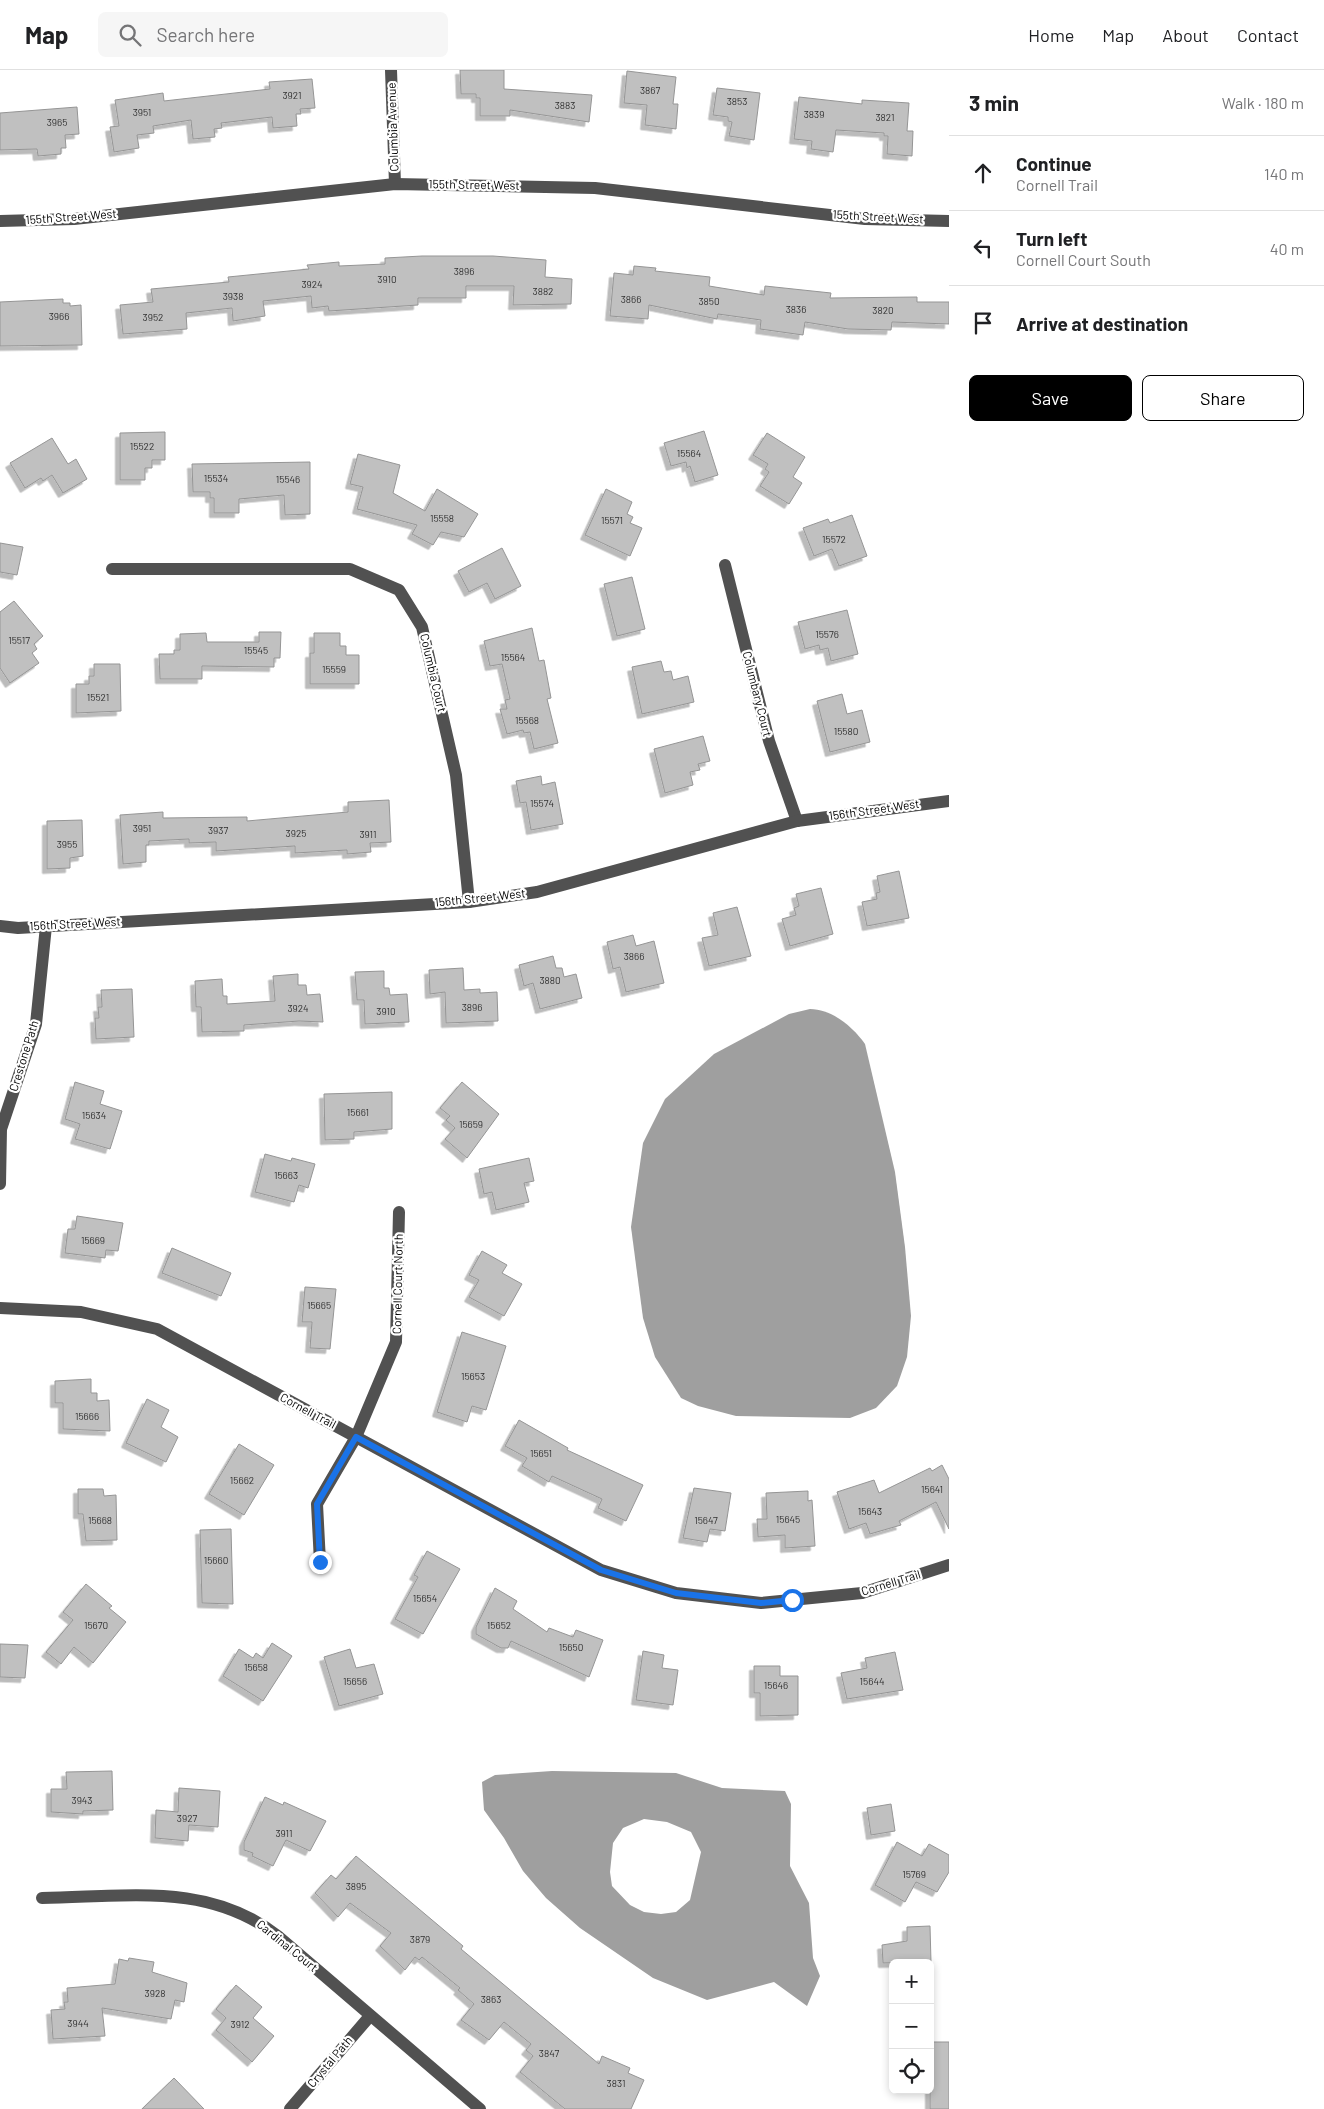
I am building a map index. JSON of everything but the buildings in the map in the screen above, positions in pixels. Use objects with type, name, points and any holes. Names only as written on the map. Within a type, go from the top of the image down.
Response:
[{"type":"street","name":"Columbia Avenue","points":[[391,70],[395,184]]},
{"type":"street","name":"155th Street West","points":[[0,220],[74,219],[395,184],[595,188],[865,219],[949,221]]},
{"type":"street","name":"Columbary Court","points":[[725,565],[769,741],[797,821]]},
{"type":"street","name":"Columbia Court","points":[[112,569],[350,569],[399,590],[422,627],[456,775],[469,902]]},
{"type":"street","name":"156th Street West","points":[[0,926],[18,928],[469,902],[537,892],[797,821],[949,801]]},
{"type":"street","name":"Crestone Path","points":[[0,1184],[1,1129],[36,1024],[46,926]]},
{"type":"street","name":"Cornell Court North","points":[[320,1562],[317,1504],[356,1437],[396,1342],[399,1212]]},
{"type":"street","name":"Cornell Trail","points":[[0,1308],[81,1312],[157,1329],[601,1570],[676,1593],[761,1603],[862,1593],[949,1565]]},
{"type":"street","name":"Cardinal Court","points":[[42,1898],[179,1896],[225,1906],[266,1927],[480,2109]]},
{"type":"street","name":"Crystal Path","points":[[290,2109],[370,2016]]},
{"type":"shaded area","points":[[810,1009],[826,1012],[841,1020],[865,1044],[895,1172],[905,1247],[911,1316],[907,1357],[897,1386],[876,1408],[850,1418],[736,1416],[698,1406],[681,1398],[655,1357],[643,1318],[631,1227],[643,1143],[665,1099],[714,1054],[789,1014]]},
{"type":"shaded area","points":[[552,1771],[676,1773],[722,1788],[785,1791],[791,1804],[790,1866],[809,1903],[813,1958],[820,1976],[807,2006],[774,1982],[707,2000],[653,1978],[580,1928],[546,1898],[523,1871],[504,1838],[484,1810],[482,1782],[495,1775]],"holes":[[[644,1819],[667,1822],[691,1832],[701,1852],[690,1900],[676,1912],[661,1914],[644,1912],[630,1905],[612,1886],[610,1872],[613,1843],[623,1828]]]},
{"type":"route","points":[[320,1562],[317,1504],[356,1437],[601,1570],[676,1593],[761,1603],[792,1600]]}]
